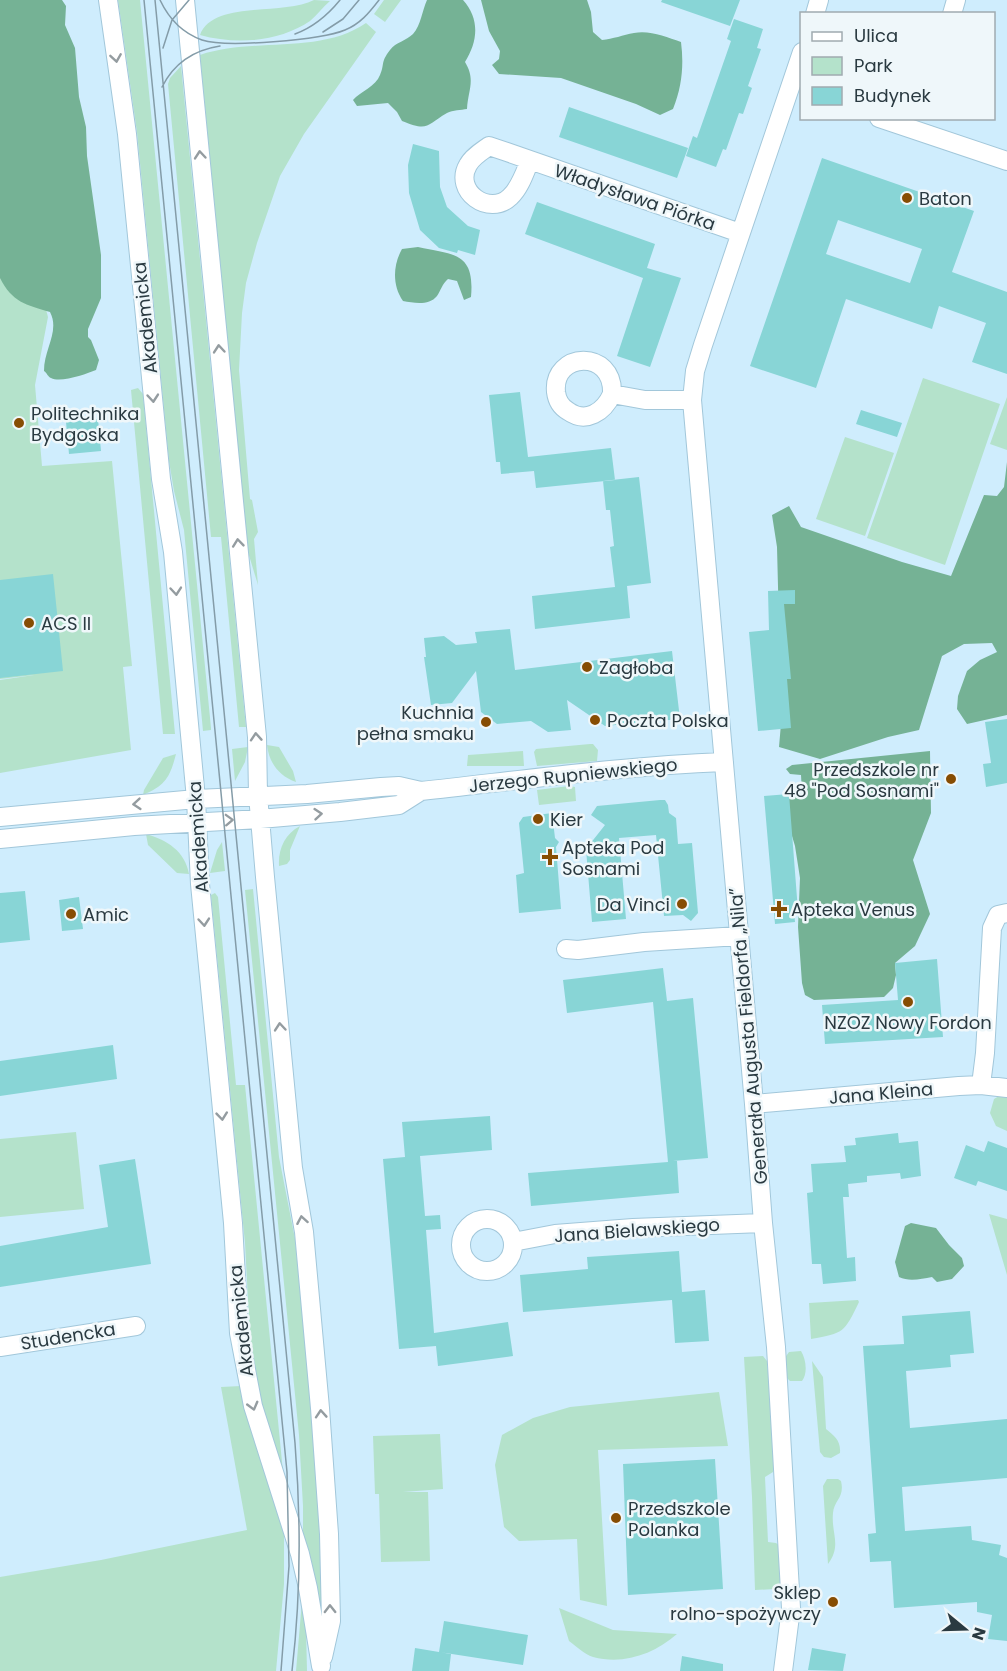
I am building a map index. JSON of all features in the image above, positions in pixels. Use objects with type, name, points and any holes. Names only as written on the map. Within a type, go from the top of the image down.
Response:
[{"type":"street","name":"Akademicka","points":[[108,0],[127,134],[161,479],[173,552],[196,799],[200,884],[233,1223],[242,1357],[263,1442],[300,1554],[321,1669]]},
{"type":"street","name":"Akademicka","points":[[185,0],[257,737],[260,819],[293,1168],[304,1232],[322,1431],[329,1534],[331,1621],[321,1669]]},
{"type":"street","name":"Generała Augusta Fieldorfa „Nila”","points":[[783,1671],[791,1600],[776,1347],[763,1223],[692,400],[695,371],[740,232],[795,90],[800,58]]},
{"type":"street","points":[[891,120],[914,124],[1007,162]]},
{"type":"street","name":"Władysława Piórka","points":[[530,160],[740,232]]},
{"type":"street","points":[[612,394],[645,400],[692,400]]},
{"type":"street","name":"Jerzego Rupniewskiego","points":[[0,817],[196,799],[399,786],[421,791],[575,774],[724,762]]},
{"type":"street","name":"Jerzego Rupniewskiego","points":[[0,839],[135,826],[260,819],[399,805],[421,791]]},
{"type":"street","points":[[981,1085],[992,928],[998,915],[1007,913]]},
{"type":"street","points":[[566,949],[578,950],[644,942],[739,936]]},
{"type":"street","name":"Jana Kleina","points":[[754,1104],[981,1085],[1007,1088]]},
{"type":"street","name":"Jana Bielawskiego","points":[[513,1242],[555,1234],[633,1228],[763,1223]]},
{"type":"street","name":"Studencka","points":[[0,1347],[136,1326]]},
{"type":"green space","points":[[0,0],[62,0],[66,6],[65,25],[75,48],[79,97],[86,127],[87,156],[101,255],[101,298],[88,329],[88,337],[99,360],[96,370],[67,379],[51,378],[44,371],[53,326],[50,312],[20,301],[0,278]]},
{"type":"green space","points":[[118,0],[140,0],[211,728],[211,730],[203,731],[184,530],[169,461],[137,132]]},
{"type":"green space","points":[[314,0],[330,1],[310,21],[285,33],[242,41],[200,35],[207,24],[219,17],[250,10],[301,5]]},
{"type":"green space","points":[[384,0],[401,0],[385,22],[374,14]]},
{"type":"green space","points":[[427,0],[463,0],[469,7],[475,22],[473,46],[465,62],[471,80],[467,109],[449,112],[427,126],[417,126],[402,121],[388,103],[357,106],[353,100],[378,79],[390,50],[416,30]]},
{"type":"green space","points":[[481,0],[587,0],[593,32],[602,40],[646,32],[681,42],[682,76],[673,109],[660,115],[636,104],[561,78],[499,74],[492,65],[499,59],[500,51],[489,31]]},
{"type":"green space","points":[[366,23],[376,32],[304,134],[280,176],[246,283],[239,370],[250,499],[258,532],[254,539],[258,585],[248,552],[200,55],[241,47],[328,39],[348,33]]},
{"type":"green space","points":[[181,66],[246,727],[239,727],[221,537],[211,537],[168,84],[170,78]]},
{"type":"green space","name":"Politechnika Bydgoska","points":[[0,135],[48,317],[35,385],[42,466],[112,461],[132,666],[123,667],[131,750],[0,773],[0,680],[34,675],[0,679]]},
{"type":"green space","points":[[418,247],[452,254],[460,258],[469,271],[471,297],[464,300],[457,281],[448,279],[437,296],[430,301],[421,303],[403,301],[395,282],[397,262],[402,249]]},
{"type":"green space","points":[[923,378],[1000,404],[945,565],[867,538]]},
{"type":"green space","points":[[138,388],[143,394],[175,734],[163,734],[131,390]]},
{"type":"green space","points":[[1007,397],[1007,450],[990,444]]},
{"type":"green space","points":[[845,437],[894,453],[865,536],[816,519]]},
{"type":"green space","points":[[1007,462],[1007,715],[967,724],[957,709],[958,696],[967,671],[980,660],[997,652],[992,643],[964,644],[942,656],[919,730],[888,737],[820,759],[779,747],[785,677],[779,626],[777,547],[772,515],[789,506],[801,527],[902,562],[951,576],[984,495],[997,496],[1004,487]]},
{"type":"green space","points":[[593,744],[598,750],[597,761],[537,766],[534,752],[536,749]]},
{"type":"green space","points":[[267,745],[279,747],[293,771],[296,782],[276,768],[270,758]]},
{"type":"green space","points":[[248,747],[245,762],[235,781],[232,749]]},
{"type":"green space","points":[[523,751],[524,766],[467,766],[468,755]]},
{"type":"green space","points":[[930,751],[931,813],[913,860],[930,914],[915,946],[895,963],[896,975],[893,988],[884,997],[814,1000],[805,995],[802,983],[798,927],[800,878],[789,826],[788,794],[802,793],[801,775],[790,774],[786,769],[792,765]]},
{"type":"green space","points":[[176,754],[172,769],[162,784],[143,795],[163,758]]},
{"type":"green space","points":[[575,787],[576,801],[539,805],[537,790]]},
{"type":"green space","points":[[300,826],[290,850],[290,860],[287,864],[279,866],[284,843],[290,833]]},
{"type":"green space","points":[[146,834],[174,848],[184,859],[189,874],[177,873],[148,845]]},
{"type":"green space","points":[[222,842],[225,871],[210,873],[217,850]]},
{"type":"green space","points":[[253,889],[279,1157],[295,1239],[314,1437],[322,1622],[303,1543],[299,1435],[245,890]]},
{"type":"green space","points":[[215,893],[218,897],[236,1085],[245,1085],[284,1482],[271,1445],[251,1359],[245,1243],[211,895]]},
{"type":"green space","points":[[999,1096],[1007,1097],[1007,1131],[996,1126],[990,1113],[994,1099]]},
{"type":"green space","points":[[76,1132],[84,1209],[0,1217],[0,1139]]},
{"type":"green space","points":[[989,1214],[1007,1219],[1007,1275]]},
{"type":"green space","points":[[911,1223],[936,1228],[962,1258],[964,1266],[952,1279],[937,1282],[932,1277],[911,1280],[899,1277],[895,1262],[905,1226]]},
{"type":"green space","points":[[858,1300],[850,1320],[842,1330],[811,1339],[809,1303]]},
{"type":"green space","points":[[801,1351],[806,1366],[804,1378],[802,1381],[790,1381],[787,1378],[784,1359],[789,1352]]},
{"type":"green space","points":[[763,1356],[767,1361],[776,1463],[773,1472],[765,1477],[768,1542],[776,1543],[781,1547],[783,1583],[775,1589],[755,1590],[744,1357]]},
{"type":"green space","points":[[812,1361],[823,1377],[826,1429],[839,1445],[840,1453],[831,1458],[824,1457],[820,1452]]},
{"type":"green space","points":[[241,1386],[284,1533],[284,1584],[276,1671],[0,1671],[0,1577],[101,1560],[247,1530],[221,1387]]},
{"type":"green space","points":[[719,1392],[728,1446],[598,1450],[607,1606],[580,1600],[577,1539],[519,1541],[504,1527],[495,1465],[502,1435],[533,1418],[570,1407]]},
{"type":"green space","points":[[440,1434],[443,1489],[403,1492],[428,1492],[430,1561],[381,1562],[379,1494],[375,1494],[373,1436]]},
{"type":"green space","points":[[827,1479],[838,1479],[842,1487],[833,1513],[835,1545],[828,1564],[823,1486]]},
{"type":"green space","points":[[302,1601],[306,1629],[307,1671],[296,1671]]},
{"type":"green space","points":[[559,1608],[613,1630],[677,1634],[659,1647],[638,1656],[616,1660],[593,1657],[569,1641]]},
{"type":"building","points":[[662,0],[740,0],[730,26],[661,2]]},
{"type":"building","points":[[734,19],[763,29],[757,48],[761,49],[748,86],[752,88],[743,114],[739,113],[726,150],[723,149],[716,167],[686,156],[693,136],[697,138],[710,101],[731,41],[727,39]]},
{"type":"building","points":[[569,107],[688,148],[677,178],[559,137]]},
{"type":"building","points":[[413,144],[439,151],[440,187],[447,207],[468,226],[480,230],[475,255],[439,248],[420,230],[409,193],[408,165]]},
{"type":"building","points":[[822,158],[974,211],[952,272],[1007,292],[1007,374],[972,362],[986,323],[939,306],[932,329],[846,299],[816,388],[750,366]],"holes":[[[838,220],[922,249],[910,283],[826,254]]]},
{"type":"building","points":[[537,202],[655,244],[647,268],[681,278],[650,367],[617,356],[643,278],[525,234]]},
{"type":"building","points":[[520,392],[528,457],[611,448],[615,480],[536,488],[534,471],[501,474],[500,462],[496,462],[489,395]]},
{"type":"building","points":[[861,410],[902,423],[897,437],[856,424]]},
{"type":"building","points":[[98,419],[101,451],[69,454],[66,422]]},
{"type":"building","points":[[639,477],[651,583],[627,586],[630,618],[535,629],[532,596],[615,587],[610,547],[614,546],[610,510],[606,510],[603,481]]},
{"type":"building","name":"ACS II","points":[[53,574],[63,671],[0,678],[0,580]]},
{"type":"building","points":[[795,590],[795,604],[784,604],[791,679],[787,679],[791,728],[758,731],[749,632],[769,630],[768,591]]},
{"type":"building","points":[[510,629],[515,670],[672,651],[680,719],[605,726],[567,700],[571,730],[548,732],[531,721],[497,724],[481,712],[476,671],[452,703],[431,705],[424,657],[426,657],[424,638],[444,636],[456,645],[477,643],[475,632]]},
{"type":"building","points":[[1007,719],[1007,783],[986,787],[983,764],[991,763],[985,722]]},
{"type":"building","points":[[789,794],[798,911],[794,912],[795,922],[775,924],[764,796]]},
{"type":"building","points":[[665,800],[669,813],[676,818],[678,844],[692,843],[698,913],[691,921],[683,915],[664,916],[656,835],[619,838],[626,919],[592,922],[586,849],[605,825],[591,815],[597,806]]},
{"type":"building","points":[[552,813],[555,838],[559,842],[556,847],[561,909],[519,913],[516,875],[524,873],[519,823],[523,817]]},
{"type":"building","points":[[25,891],[30,940],[0,943],[0,893]]},
{"type":"building","name":"Amic","points":[[79,897],[83,929],[62,931],[59,900]]},
{"type":"building","name":"NZOZ Nowy Fordon","points":[[937,959],[943,1037],[825,1044],[822,1005],[898,1000],[895,963]]},
{"type":"building","points":[[663,968],[667,1001],[693,998],[708,1158],[673,1161],[677,1161],[679,1193],[531,1206],[528,1173],[668,1162],[653,1002],[567,1013],[563,980]]},
{"type":"building","points":[[113,1045],[117,1079],[0,1096],[0,1061]]},
{"type":"building","points":[[490,1116],[492,1150],[420,1156],[425,1216],[440,1215],[441,1229],[426,1230],[434,1333],[508,1322],[513,1356],[438,1366],[436,1346],[399,1349],[383,1159],[405,1157],[402,1122]]},
{"type":"building","points":[[898,1133],[899,1143],[918,1141],[921,1176],[901,1179],[900,1173],[867,1176],[867,1182],[848,1184],[849,1197],[843,1197],[847,1258],[855,1257],[856,1281],[823,1284],[821,1264],[812,1264],[807,1193],[813,1192],[811,1164],[846,1162],[844,1146],[856,1145],[855,1138]]},
{"type":"building","points":[[988,1141],[1007,1148],[1007,1191],[978,1181],[976,1186],[954,1178],[966,1145],[984,1152]]},
{"type":"building","points":[[135,1159],[151,1264],[0,1287],[0,1246],[108,1227],[99,1165]]},
{"type":"building","points":[[679,1251],[682,1292],[705,1290],[709,1341],[675,1343],[672,1300],[523,1312],[520,1275],[588,1269],[587,1257]]},
{"type":"building","points":[[970,1311],[974,1353],[950,1355],[951,1367],[906,1371],[910,1428],[1007,1419],[1007,1478],[902,1487],[905,1531],[971,1526],[972,1540],[1001,1545],[999,1555],[1007,1558],[1007,1641],[988,1639],[992,1615],[977,1612],[977,1602],[894,1608],[891,1561],[870,1562],[868,1534],[876,1533],[863,1346],[904,1344],[902,1316]]},
{"type":"building","points":[[715,1459],[723,1589],[628,1595],[623,1464]]},
{"type":"building","points":[[444,1621],[528,1635],[523,1665],[439,1652]]},
{"type":"building","points":[[415,1648],[451,1654],[449,1671],[412,1671]]},
{"type":"building","points":[[812,1648],[846,1654],[843,1671],[808,1670]]},
{"type":"building","points":[[682,1656],[723,1664],[723,1671],[680,1671]]},
{"type":"tram line","points":[[144,0],[287,1472],[289,1566],[281,1671]]},
{"type":"tram line","points":[[155,0],[295,1443],[299,1557],[292,1671]]},
{"type":"tram line","points":[[160,0],[172,19],[188,33],[202,40],[231,43],[274,42],[333,34],[355,25],[379,0]]},
{"type":"tram line","points":[[163,48],[172,20],[189,0]]},
{"type":"tram line","points":[[295,34],[320,20],[340,0]]},
{"type":"tram line","points":[[323,32],[343,19],[359,0]]},
{"type":"tram line","points":[[162,87],[172,71],[193,54],[220,46]]},
{"type":"place","name":"Baton","points":[[907,198]]},
{"type":"place","name":"Politechnika Bydgoska","points":[[19,423]]},
{"type":"place","name":"ACS II","points":[[29,623]]},
{"type":"place","name":"Zagłoba","points":[[587,667]]},
{"type":"place","name":"Poczta Polska","points":[[595,720]]},
{"type":"place","name":"Kuchnia pełna smaku","points":[[486,722]]},
{"type":"place","name":"Przedszkole nr 48 \"Pod Sosnami\"","points":[[951,779]]},
{"type":"place","name":"Kier","points":[[538,819]]},
{"type":"place","name":"Apteka Pod Sosnami","points":[[550,857]]},
{"type":"place","name":"Da Vinci","points":[[682,904]]},
{"type":"place","name":"Apteka Venus","points":[[779,909]]},
{"type":"place","name":"Amic","points":[[71,914]]},
{"type":"place","name":"NZOZ Nowy Fordon","points":[[908,1002]]},
{"type":"place","name":"Przedszkole Polanka","points":[[616,1518]]},
{"type":"place","name":"Sklep rolno-spożywczy","points":[[833,1602]]}]
